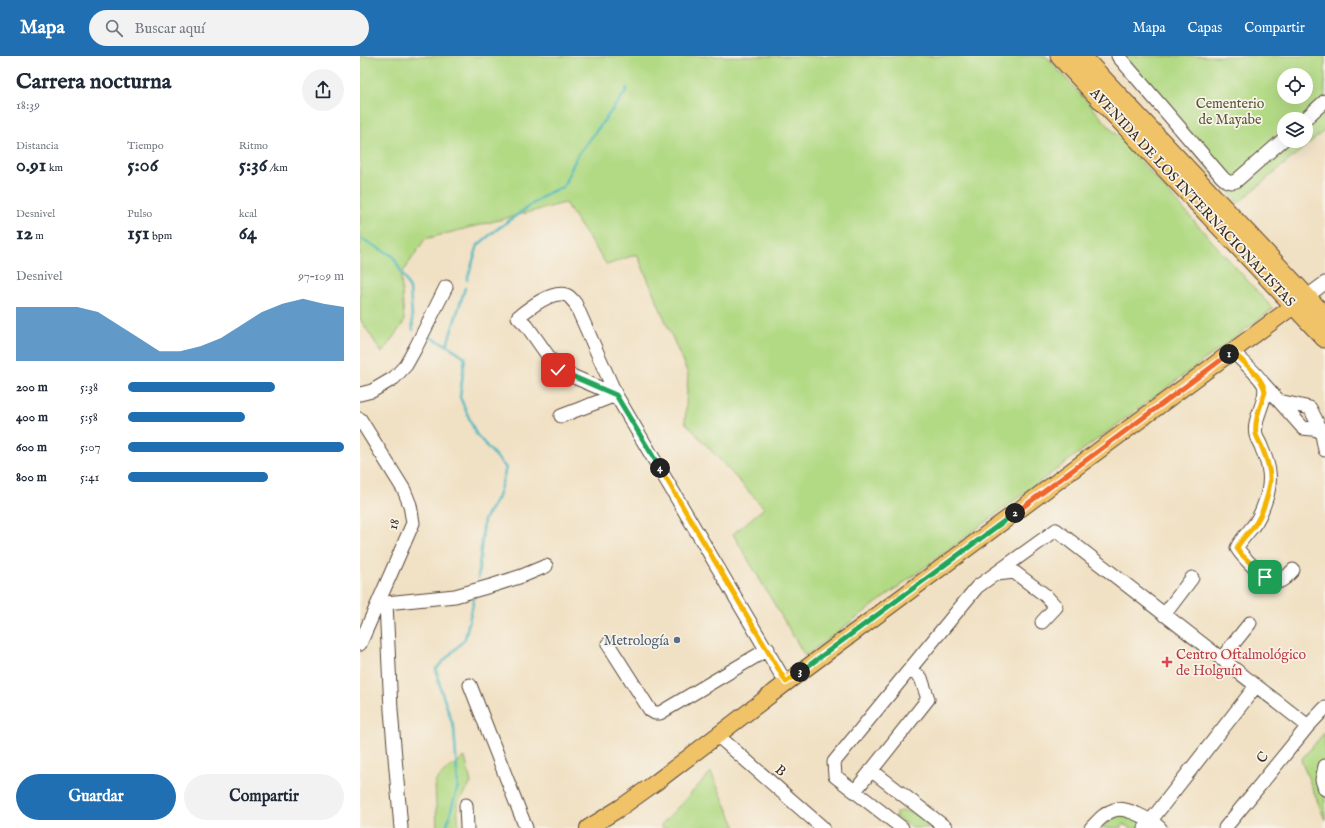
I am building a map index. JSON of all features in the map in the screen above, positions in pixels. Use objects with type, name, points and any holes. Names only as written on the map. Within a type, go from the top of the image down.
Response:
[{"type":"highway","name":"AVENIDA DE LOS INTERNACIONALISTAS","points":[[1060,56],[1300,301],[1325,317]]},
{"type":"highway","name":"AVENIDA DE LOS INTERNACIONALISTAS","points":[[1081,56],[1300,301],[1325,338]]},
{"type":"main road","points":[[588,828],[626,804],[786,682],[1300,301]]},
{"type":"street","points":[[1118,56],[1222,177],[1228,182],[1236,181],[1277,144]]},
{"type":"street","points":[[1313,112],[1325,101]]},
{"type":"street","points":[[1300,301],[1325,283]]},
{"type":"street","points":[[360,394],[372,391],[394,378],[406,365],[446,287]]},
{"type":"street","points":[[616,395],[558,370],[527,326],[518,317],[529,307],[554,295],[564,294],[570,297],[575,303],[616,395],[768,649],[786,682]]},
{"type":"street","points":[[1232,351],[1303,428],[1321,430]]},
{"type":"street","points":[[1263,383],[1265,392],[1256,424],[1256,435],[1269,464],[1270,484],[1260,514],[1254,526],[1240,542],[1237,548],[1241,554],[1272,582],[1280,582],[1293,570]]},
{"type":"street","points":[[561,416],[616,395]]},
{"type":"street","points":[[1279,401],[1310,408],[1321,430],[1325,450]]},
{"type":"street","name":"18","points":[[360,419],[404,490],[410,505],[413,523],[383,601],[360,642]]},
{"type":"street","points":[[902,828],[835,776],[834,762],[977,587],[1056,530],[1308,726]]},
{"type":"street","points":[[401,828],[383,601],[455,596],[522,576],[546,566]]},
{"type":"street","points":[[994,575],[1014,572],[1045,595],[1056,607],[1042,622]]},
{"type":"street","points":[[1164,615],[1192,578]]},
{"type":"street","points":[[1221,659],[1250,622]]},
{"type":"street","points":[[608,644],[650,710],[655,713],[660,713],[768,649]]},
{"type":"street","points":[[855,791],[928,699],[921,678],[910,669]]},
{"type":"street","points":[[470,685],[526,828]]},
{"type":"street","points":[[1092,828],[1102,816],[1115,809],[1131,811],[1152,826],[1256,686]]},
{"type":"street","name":"C","points":[[1225,828],[1308,726],[1325,708]]},
{"type":"street","name":"B","points":[[717,736],[823,828]]},
{"type":"street","points":[[1325,766],[1322,780],[1325,789]]},
{"type":"street","points":[[871,770],[946,828]]},
{"type":"street","points":[[466,805],[467,828]]},
{"type":"green space","points":[[360,56],[1046,56],[1273,309],[805,656],[733,534],[764,508],[685,422],[688,374],[637,254],[607,265],[565,203],[425,239],[401,275],[404,322],[382,353],[360,319]]},
{"type":"green space","name":"Cementerio de Mayabe","points":[[1112,56],[1325,56],[1325,130],[1313,140],[1313,112],[1277,112],[1277,148],[1304,148],[1238,203]]},
{"type":"green space","points":[[1325,732],[1325,820],[1301,760]]},
{"type":"green space","points":[[465,757],[471,783],[457,804],[459,828],[437,828],[435,782],[447,769]]},
{"type":"green space","points":[[711,772],[736,828],[662,828],[661,825]]},
{"type":"green space","points":[[896,812],[910,812],[926,818],[929,820],[926,824],[930,828],[911,828],[896,817]]},
{"type":"green space","points":[[1125,814],[1142,821],[1142,828],[1129,828],[1124,824],[1120,828],[1102,828],[1112,818]]},
{"type":"waterway","points":[[467,280],[478,245],[496,230],[548,193],[563,187],[577,156],[625,93],[627,88]]},
{"type":"waterway","points":[[360,238],[393,256],[410,289],[413,330]]},
{"type":"waterway","points":[[447,345],[465,288]]},
{"type":"waterway","points":[[429,337],[447,345],[465,357],[460,397],[476,434],[506,468],[498,497],[484,520],[478,578]]},
{"type":"waterway","points":[[446,828],[458,786],[454,728],[441,690],[436,669],[465,639],[475,595]]},
{"type":"place","name":"Metrología","points":[[677,640]]},
{"type":"place","name":"Centro Oftalmológico de Holguín","points":[[1167,662]]},
{"type":"route","points":[[558,370],[616,395],[768,649],[786,682],[1232,351],[1260,378],[1265,388],[1256,424],[1256,435],[1269,464],[1270,484],[1260,514],[1254,526],[1240,542],[1237,548],[1241,554],[1265,577]]}]
